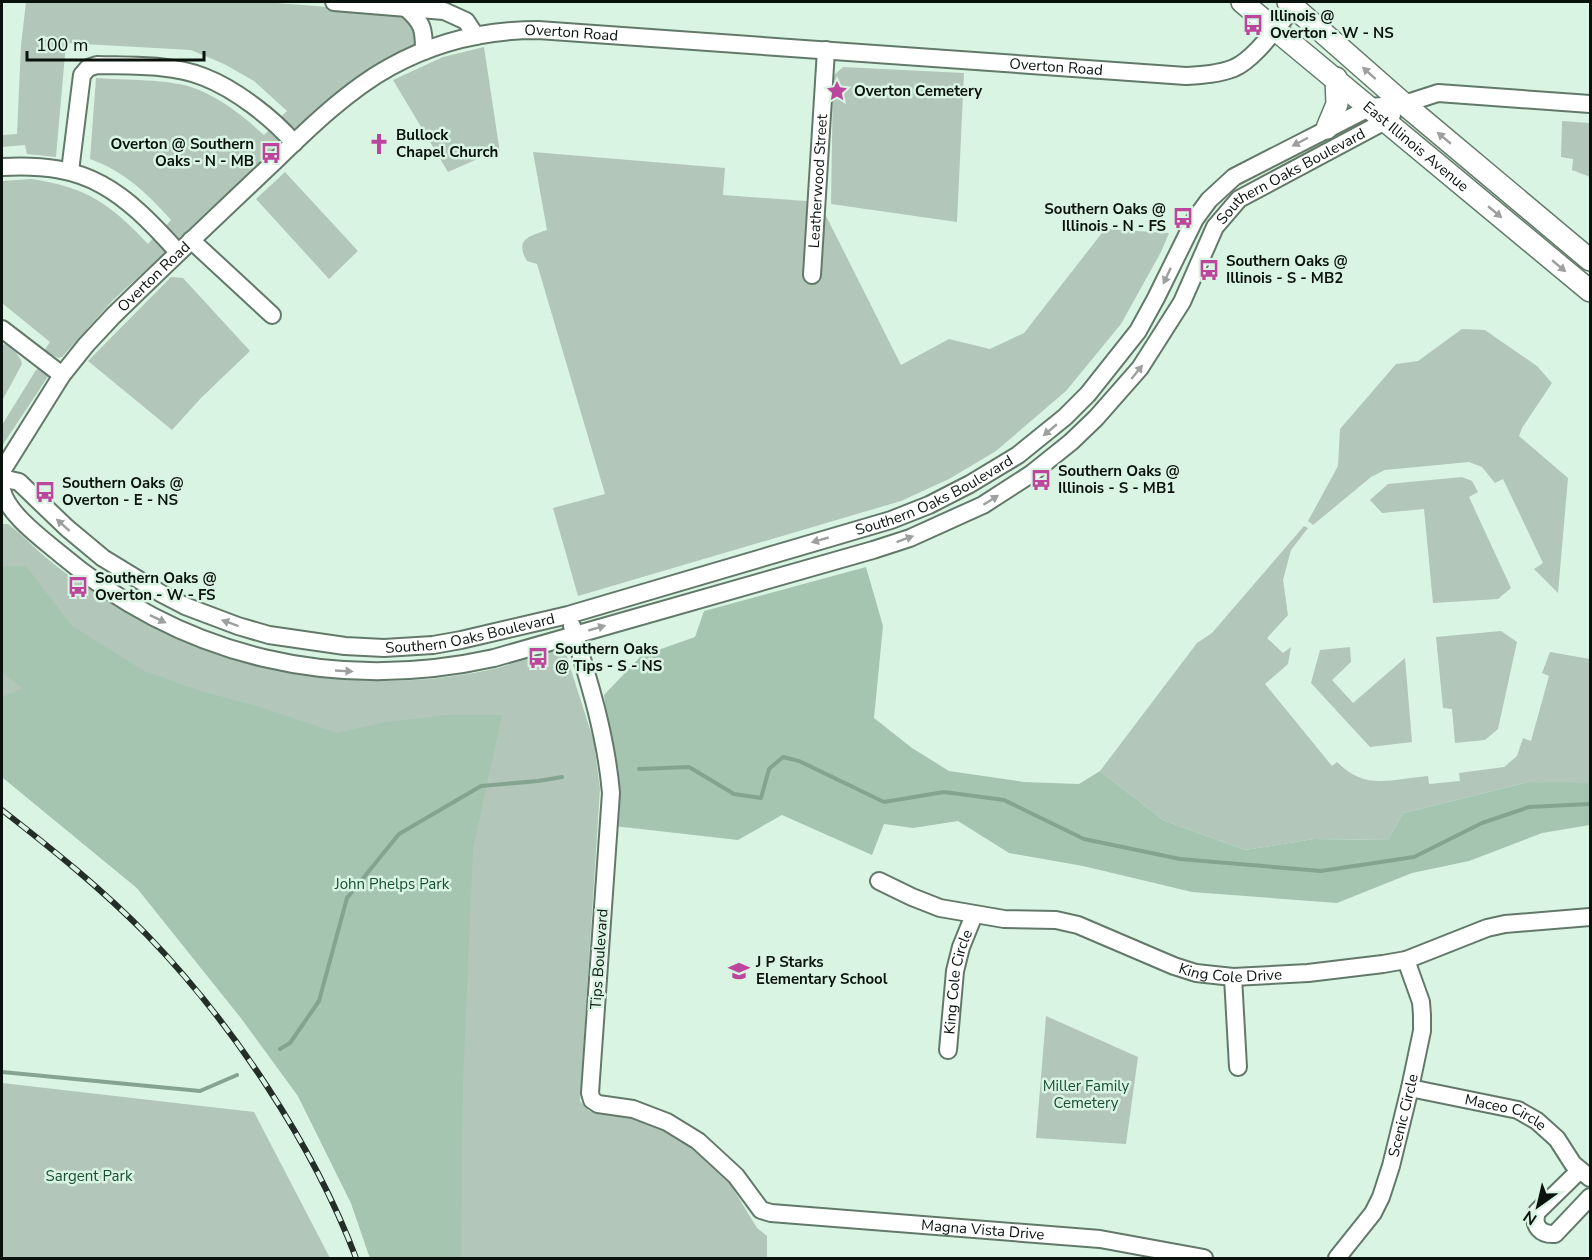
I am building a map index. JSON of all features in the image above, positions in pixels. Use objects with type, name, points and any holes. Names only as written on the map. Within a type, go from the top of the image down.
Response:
[{"type":"main road","name":"East Illinois Avenue","points":[[1242,2],[1379,113],[1590,291]]},
{"type":"main road","name":"East Illinois Avenue","points":[[1291,4],[1404,104],[1590,260]]},
{"type":"main road","points":[[1327,128],[1337,104],[1336,78]]},
{"type":"main road","points":[[1528,240],[1545,222]]},
{"type":"street","points":[[334,2],[444,11],[466,21],[476,36]]},
{"type":"street","name":"Overton Road","points":[[2,471],[62,375],[113,316],[294,143],[363,84],[389,67],[424,51],[476,36],[510,30],[538,30],[1186,76],[1211,74],[1235,68],[1250,58],[1291,4]]},
{"type":"street","points":[[406,8],[418,19],[424,30],[424,51]]},
{"type":"street","name":"Leatherwood Street","points":[[812,275],[826,50]]},
{"type":"street","points":[[70,171],[82,75],[88,68],[97,65],[175,70],[204,76],[230,90],[261,112],[294,143]]},
{"type":"street","points":[[1404,104],[1438,93],[1590,104]]},
{"type":"street","name":"Southern Oaks Boulevard","points":[[2,478],[19,482],[67,528],[103,558],[162,594],[185,606],[238,626],[286,638],[345,646],[384,648],[432,645],[568,615],[891,520],[946,497],[1018,455],[1052,428],[1088,394],[1138,331],[1195,219],[1234,177],[1327,128],[1404,104]]},
{"type":"street","name":"Southern Oaks Boulevard","points":[[2,490],[4,498],[35,533],[90,578],[133,606],[194,635],[233,650],[281,662],[327,670],[358,672],[437,668],[494,658],[873,550],[910,538],[983,505],[1030,474],[1071,442],[1140,368],[1182,302],[1215,227],[1239,200],[1379,113]]},
{"type":"street","points":[[2,167],[21,166],[70,171],[85,176],[119,195],[178,252]]},
{"type":"street","points":[[1204,207],[1221,219]]},
{"type":"street","points":[[191,240],[272,315]]},
{"type":"street","points":[[2,329],[62,375]]},
{"type":"street","points":[[1018,455],[1030,474]]},
{"type":"street","points":[[2,516],[16,520],[35,533]]},
{"type":"street","points":[[90,578],[103,558]]},
{"type":"street","name":"Tips Boulevard","points":[[568,615],[588,677],[608,756],[611,793],[590,1093],[592,1100],[598,1104],[633,1109],[667,1122],[698,1141],[736,1176],[761,1210]]},
{"type":"street","points":[[281,662],[286,638]]},
{"type":"street","name":"King Cole Drive","points":[[879,880],[921,901],[974,915],[1004,919],[1056,920],[1078,925],[1174,966],[1196,973],[1233,977],[1308,974],[1406,960],[1487,928],[1505,924],[1590,917]]},
{"type":"street","name":"King Cole Circle","points":[[948,1050],[955,971],[961,947],[974,915]]},
{"type":"street","name":"Scenic Circle","points":[[1337,1258],[1373,1213],[1381,1197],[1410,1088],[1422,1030],[1422,1015],[1421,1002],[1406,960]]},
{"type":"street","points":[[1233,977],[1238,1067]]},
{"type":"street","name":"Maceo Circle","points":[[1410,1088],[1518,1110],[1557,1139],[1573,1164],[1585,1174],[1537,1212],[1536,1226],[1541,1232],[1547,1235],[1555,1234],[1590,1197]]},
{"type":"street","name":"Magna Vista Drive","points":[[761,1210],[771,1213],[1100,1239],[1204,1258]]},
{"type":"green space","points":[[26,2],[264,2],[392,12],[404,15],[411,21],[419,40],[415,46],[295,132],[279,119],[287,111],[254,81],[224,64],[191,50],[66,43],[56,157],[27,154],[25,145],[2,147],[2,135],[17,134],[21,45]]},
{"type":"green space","points":[[484,47],[500,153],[482,157],[448,172],[393,80],[443,57]]},
{"type":"green space","points":[[843,67],[964,73],[957,222],[831,204],[833,76]]},
{"type":"green space","points":[[96,78],[160,81],[194,88],[231,108],[264,135],[272,127],[284,140],[178,239],[164,228],[171,220],[144,192],[114,170],[90,159]]},
{"type":"green space","points":[[1562,121],[1590,123],[1590,177],[1572,170],[1573,159],[1561,157]]},
{"type":"green space","points":[[533,152],[725,168],[723,195],[819,202],[901,365],[949,339],[990,349],[1024,333],[1105,229],[1169,233],[1121,324],[1066,391],[996,451],[949,479],[901,501],[578,596],[553,508],[605,494],[537,264],[527,261],[523,254],[523,243],[526,240],[547,230]]},
{"type":"green space","points":[[285,172],[358,251],[329,279],[256,199]]},
{"type":"green space","points":[[31,179],[51,182],[83,193],[122,218],[148,244],[155,236],[167,251],[113,300],[62,357],[58,358],[44,351],[50,342],[2,303],[2,181]]},
{"type":"green space","points":[[171,277],[183,278],[250,351],[201,398],[172,430],[88,361]]},
{"type":"green space","points":[[1462,329],[1485,330],[1537,366],[1552,383],[1519,436],[1568,478],[1558,593],[1534,569],[1543,563],[1503,479],[1495,483],[1482,467],[1469,462],[1385,470],[1371,477],[1313,525],[1308,521],[1338,466],[1340,429],[1396,364],[1418,361]]},
{"type":"green space","points":[[8,341],[22,364],[2,401],[2,346]]},
{"type":"green space","points":[[41,367],[49,375],[2,446],[2,425],[36,370]]},
{"type":"green space","points":[[1462,477],[1472,481],[1478,492],[1469,497],[1511,588],[1498,599],[1433,603],[1424,509],[1382,513],[1370,500],[1388,484]]},
{"type":"green space","name":"John Phelps Park","points":[[2,524],[8,524],[68,575],[146,621],[191,642],[238,659],[286,671],[334,678],[384,681],[434,679],[493,669],[554,651],[561,650],[566,654],[594,742],[600,789],[580,1101],[589,1111],[622,1116],[645,1123],[669,1132],[690,1145],[729,1182],[757,1228],[767,1236],[767,1258],[370,1258],[351,1203],[298,1096],[241,1018],[137,888],[2,777]]},
{"type":"green space","points":[[1304,526],[1308,528],[1291,550],[1283,580],[1288,615],[1267,638],[1283,653],[1291,647],[1288,664],[1265,684],[1332,766],[1337,762],[1347,771],[1368,780],[1390,781],[1428,776],[1429,784],[1460,781],[1459,773],[1504,767],[1517,756],[1523,738],[1531,741],[1549,676],[1542,673],[1550,652],[1590,659],[1590,785],[1528,782],[1403,813],[1388,840],[1314,839],[1245,850],[1163,820],[1100,771],[1197,643],[1212,633]]},
{"type":"green space","points":[[2,566],[26,566],[72,626],[144,671],[337,733],[386,722],[447,715],[502,715],[473,849],[463,1081],[461,1258],[370,1258],[351,1203],[298,1096],[241,1018],[137,888],[2,777],[2,697],[23,688],[2,673]]},
{"type":"green space","points":[[866,567],[883,626],[874,718],[912,748],[949,771],[1024,782],[1079,784],[1100,771],[1163,820],[1245,850],[1314,839],[1388,840],[1403,813],[1528,782],[1590,783],[1590,825],[1542,833],[1469,861],[1412,873],[1337,903],[1192,892],[1083,866],[1009,853],[958,821],[913,828],[884,824],[872,855],[782,815],[738,840],[614,826],[609,734],[604,695],[641,656],[695,637],[704,611]]},
{"type":"green space","points":[[1501,631],[1517,642],[1498,729],[1485,740],[1455,743],[1452,709],[1443,708],[1436,637]]},
{"type":"green space","points":[[1350,647],[1351,662],[1332,680],[1353,703],[1405,658],[1412,742],[1370,747],[1311,683],[1320,650]]},
{"type":"green space","name":"Miller Family Cemetery","points":[[1046,1016],[1138,1057],[1126,1144],[1036,1138]]},
{"type":"green space","name":"Sargent Park","points":[[2,1083],[254,1112],[330,1258],[2,1258]]},
{"type":"waterway","points":[[639,769],[689,767],[734,794],[761,798],[769,769],[783,757],[799,761],[884,802],[944,792],[1004,800],[1084,839],[1180,859],[1321,871],[1414,857],[1482,823],[1529,807],[1590,804]]},
{"type":"waterway","points":[[280,1049],[290,1043],[319,1001],[347,898],[399,834],[481,786],[562,777]]},
{"type":"waterway","points":[[2,1072],[200,1091],[237,1075]]},
{"type":"railway","points":[[2,810],[76,870],[130,918],[179,969],[239,1046],[293,1129],[317,1172],[356,1258]]},
{"type":"place","name":"Illinois @ Overton - W - NS","points":[[1253,25]]},
{"type":"place","name":"Overton Cemetery","points":[[837,91]]},
{"type":"place","name":"Bullock Chapel Church","points":[[379,144]]},
{"type":"place","name":"Overton @ Southern Oaks - N - MB","points":[[271,153]]},
{"type":"place","name":"Southern Oaks @ Illinois - N - FS","points":[[1183,218]]},
{"type":"place","name":"Southern Oaks @ Illinois - S - MB2","points":[[1209,270]]},
{"type":"place","name":"Southern Oaks @ Illinois - S - MB1","points":[[1041,480]]},
{"type":"place","name":"Southern Oaks @ Overton - E - NS","points":[[45,492]]},
{"type":"place","name":"Southern Oaks @ Overton - W - FS","points":[[78,587]]},
{"type":"place","name":"Southern Oaks @ Tips - S - NS","points":[[538,658]]},
{"type":"place","name":"J P Starks Elementary School","points":[[739,971]]}]
